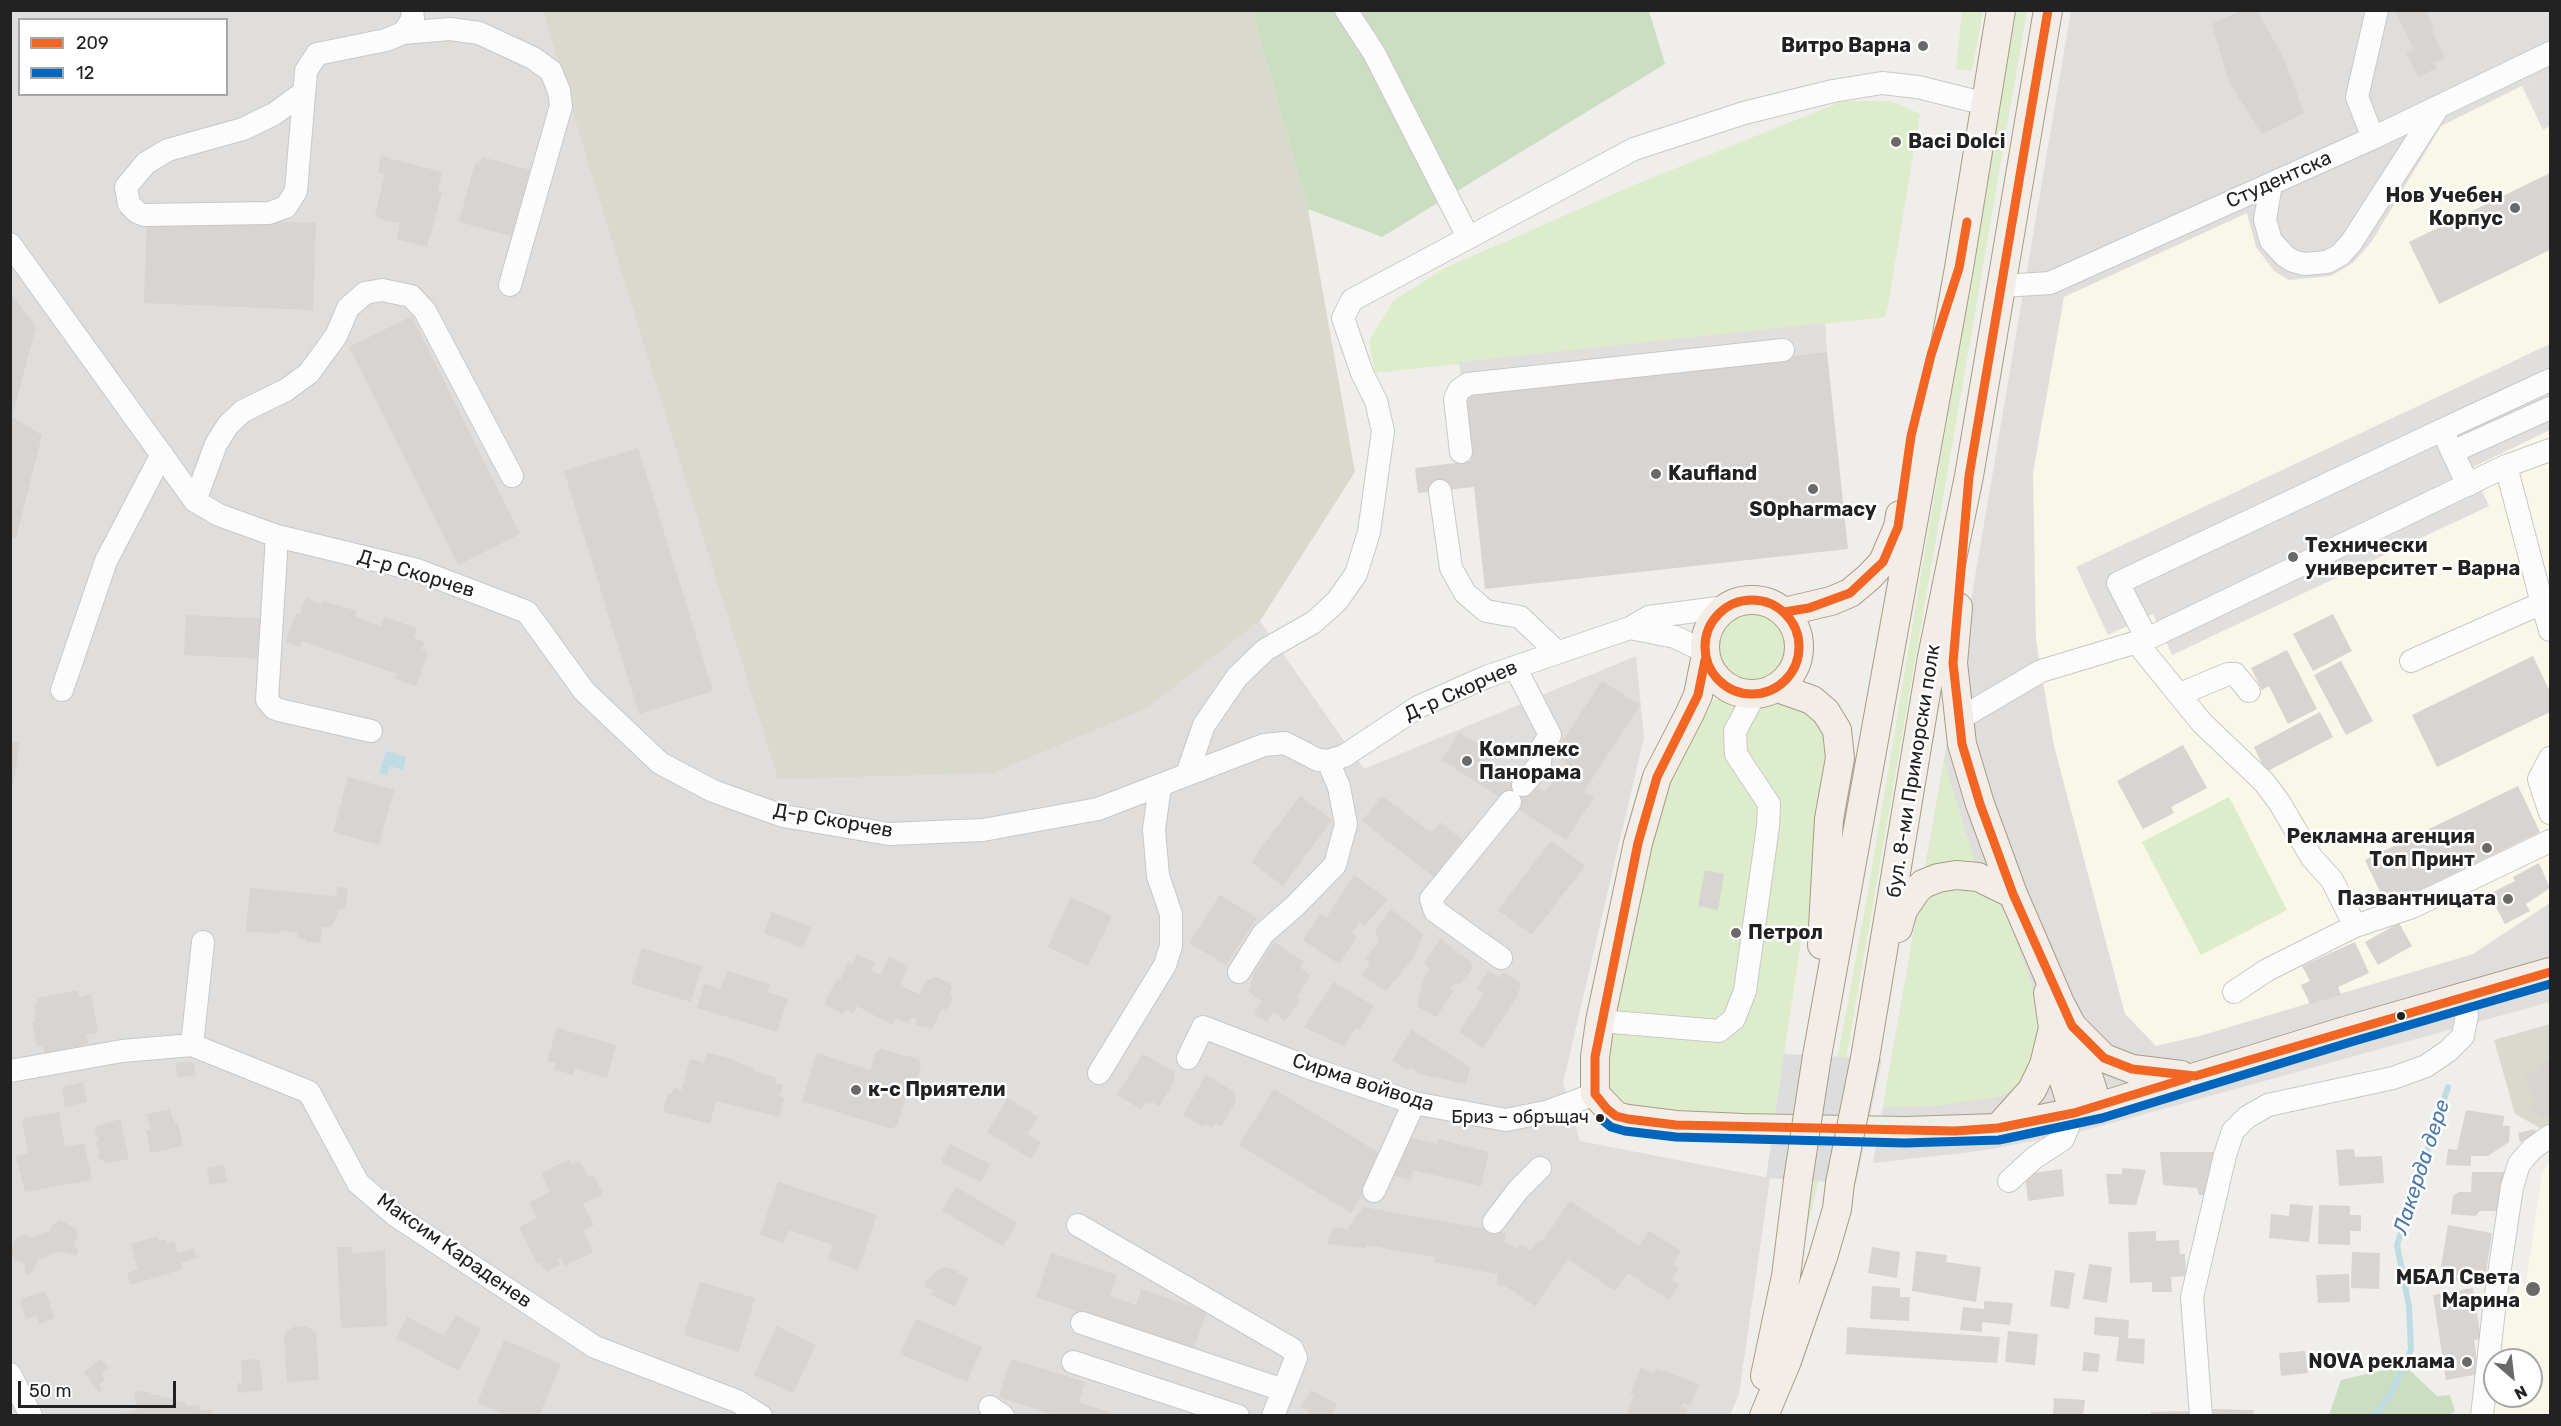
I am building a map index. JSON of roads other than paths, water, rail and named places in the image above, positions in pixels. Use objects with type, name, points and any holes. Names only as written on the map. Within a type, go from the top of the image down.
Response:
[{"type":"main road","points":[[1755,1416],[1786,1276],[1822,1023],[1959,268],[2001,10]]},
{"type":"main road","name":"бул. 8-ми Приморски полк","points":[[1764,1416],[1787,1361],[1837,1209],[1840,1183],[1878,993],[1932,657],[1968,476],[2048,10]]},
{"type":"main road","points":[[1785,612],[1816,606],[1850,593],[1883,562],[1898,527],[1911,436],[1931,355],[1959,268]]},
{"type":"main road","points":[[1968,476],[1953,663],[1962,744],[1980,804],[2013,894],[2045,970],[2061,1032],[2086,1110]]},
{"type":"main road","points":[[1678,739],[1699,713],[1713,701],[1757,691],[1796,665],[1799,646],[1795,628],[1785,612],[1766,602],[1745,600],[1726,607],[1715,617],[1707,629],[1698,695],[1657,777],[1638,843],[1594,1057],[1595,1094],[1616,1116],[1676,1125],[1905,1131],[1998,1128],[2086,1110],[2550,972]]},
{"type":"main road","points":[[1705,655],[1718,681],[1757,691],[1812,700],[1826,712],[1836,730],[1840,758],[1830,819],[1822,928],[1822,1023]]},
{"type":"main road","points":[[1878,993],[1903,910],[1923,884],[1938,878],[1956,875],[1977,877],[2013,894]]},
{"type":"main road","points":[[2061,1032],[2104,1058],[2132,1069],[2195,1076]]},
{"type":"main road","points":[[1998,1128],[2032,1090],[2061,1032]]},
{"type":"street","points":[[403,33],[413,18],[412,10]]},
{"type":"street","points":[[1346,10],[1374,53],[1468,237]]},
{"type":"street","points":[[2373,138],[2357,97],[2377,10]]},
{"type":"street","points":[[304,92],[274,114],[243,129],[168,150],[146,164],[126,187],[129,204],[137,212],[144,214],[269,213],[286,207],[296,191],[306,71],[317,54],[386,40],[403,33],[450,29],[479,33],[533,58],[551,71],[559,90],[561,106],[510,285]]},
{"type":"street","name":"Студентска","points":[[2002,286],[2050,283],[2437,109],[2550,53]]},
{"type":"street","points":[[1187,774],[1204,725],[1237,677],[1265,650],[1314,622],[1337,601],[1356,574],[1369,532],[1383,431],[1376,401],[1362,373],[1343,318],[1352,300],[1634,149],[1767,108],[1833,91],[1882,83],[1918,87],[1986,104]]},
{"type":"street","points":[[2271,184],[2265,220],[2271,241],[2284,256],[2293,261],[2304,264],[2327,262],[2340,255],[2351,243],[2437,109]]},
{"type":"street","name":"Д-р Скорчев","points":[[10,244],[195,501],[219,515],[277,536],[417,570],[527,612],[584,691],[660,762],[713,791],[783,816],[889,834],[983,830],[1098,809],[1264,745],[1285,743],[1318,760],[1328,761],[1344,756],[1418,707],[1486,677],[1603,635],[1630,628],[1649,616],[1726,607]]},
{"type":"street","points":[[195,501],[216,444],[228,424],[243,411],[286,390],[309,373],[336,336],[348,308],[365,293],[382,290],[411,296],[425,310],[512,476]]},
{"type":"street","points":[[1461,452],[1455,399],[1459,390],[1468,384],[1783,350]]},
{"type":"street","points":[[2355,926],[2332,880],[2312,858],[2269,788],[2202,723],[2142,641],[2118,583],[2550,380]]},
{"type":"street","points":[[2452,452],[2550,408]]},
{"type":"street","points":[[2442,430],[2468,485]]},
{"type":"street","points":[[1959,719],[2042,671],[2142,641],[2506,466],[2550,450]]},
{"type":"street","points":[[62,690],[106,561],[162,454]]},
{"type":"street","points":[[2506,466],[2550,630]]},
{"type":"street","points":[[1440,491],[1451,568],[1465,593],[1486,611],[1520,617],[1557,652]]},
{"type":"street","points":[[277,536],[267,700],[279,710],[371,731]]},
{"type":"street","points":[[2411,661],[2542,603]]},
{"type":"street","points":[[1630,628],[1675,637],[1705,655]]},
{"type":"street","points":[[1501,958],[1435,911],[1431,899],[1540,764],[1541,749],[1550,735],[1515,667]]},
{"type":"street","points":[[2180,694],[2228,674],[2235,674],[2249,691]]},
{"type":"street","points":[[1600,1021],[1719,1031],[1734,1019],[1745,991],[1768,826],[1769,804],[1736,754],[1735,731],[1757,691]]},
{"type":"street","points":[[2550,758],[2539,779],[2550,813]]},
{"type":"street","points":[[1239,972],[1263,934],[1295,906],[1335,865],[1346,824],[1339,787],[1328,761]]},
{"type":"street","points":[[1099,1073],[1165,965],[1171,946],[1171,914],[1158,876],[1154,829],[1160,786]]},
{"type":"street","points":[[2235,992],[2267,970],[2355,926],[2412,907],[2550,840]]},
{"type":"street","points":[[192,1045],[203,942]]},
{"type":"street","points":[[2201,1416],[2192,1297],[2225,1155],[2233,1131],[2247,1117],[2268,1105],[2393,1078],[2426,1066],[2448,1051],[2463,1036],[2467,1015],[2462,997]]},
{"type":"street","name":"Сирма войвода","points":[[1188,1058],[1203,1027],[1307,1067],[1414,1103],[1506,1120],[1546,1112],[1595,1094]]},
{"type":"street","name":"Максим Караденев","points":[[10,1071],[122,1052],[192,1045],[309,1092],[358,1183],[387,1209],[595,1347],[737,1401],[761,1416]]},
{"type":"street","points":[[1374,1191],[1414,1103]]},
{"type":"street","points":[[2009,1181],[2034,1158],[2063,1139],[2086,1110]]},
{"type":"street","points":[[2482,1416],[2495,1301],[2512,1187],[2519,1164],[2532,1149],[2550,1136]]},
{"type":"street","points":[[1494,1222],[1518,1190],[1540,1168]]},
{"type":"street","points":[[1078,1225],[1292,1348],[1296,1358],[1273,1416]]},
{"type":"street","points":[[1082,1323],[1283,1390]]},
{"type":"street","points":[[1073,1362],[1238,1416]]},
{"type":"street","points":[[10,1374],[22,1407]]},
{"type":"water","points":[[386,751],[406,757],[403,770],[390,766],[387,775],[379,773]]},
{"type":"waterway","name":"Лакерда дере","points":[[2374,1416],[2392,1392],[2411,1350],[2409,1306],[2397,1245],[2448,1087]]},
{"type":"place","name":"Витро Варна","points":[[1923,46]]},
{"type":"place","name":"Baci Dolci","points":[[1896,142]]},
{"type":"place","name":"Нов Учебен Корпус","points":[[2515,208]]},
{"type":"place","name":"Kaufland","points":[[1656,474]]},
{"type":"place","name":"SOpharmacy","points":[[1813,489]]},
{"type":"place","name":"Технически университет – Варна","points":[[2293,557]]},
{"type":"place","name":"Комплекс Панорама","points":[[1467,761]]},
{"type":"place","name":"Рекламна агенция Топ Принт","points":[[2487,848]]},
{"type":"place","name":"Пазвантницата","points":[[2508,899]]},
{"type":"place","name":"Петрол","points":[[1736,933]]},
{"type":"place","name":"к-с Приятели","points":[[856,1090]]},
{"type":"place","name":"Бриз – обръщач","points":[[1600,1118]]},
{"type":"place","name":"МБАЛ Света Марина","points":[[2533,1289]]},
{"type":"place","name":"NOVA реклама","points":[[2467,1362]]}]
